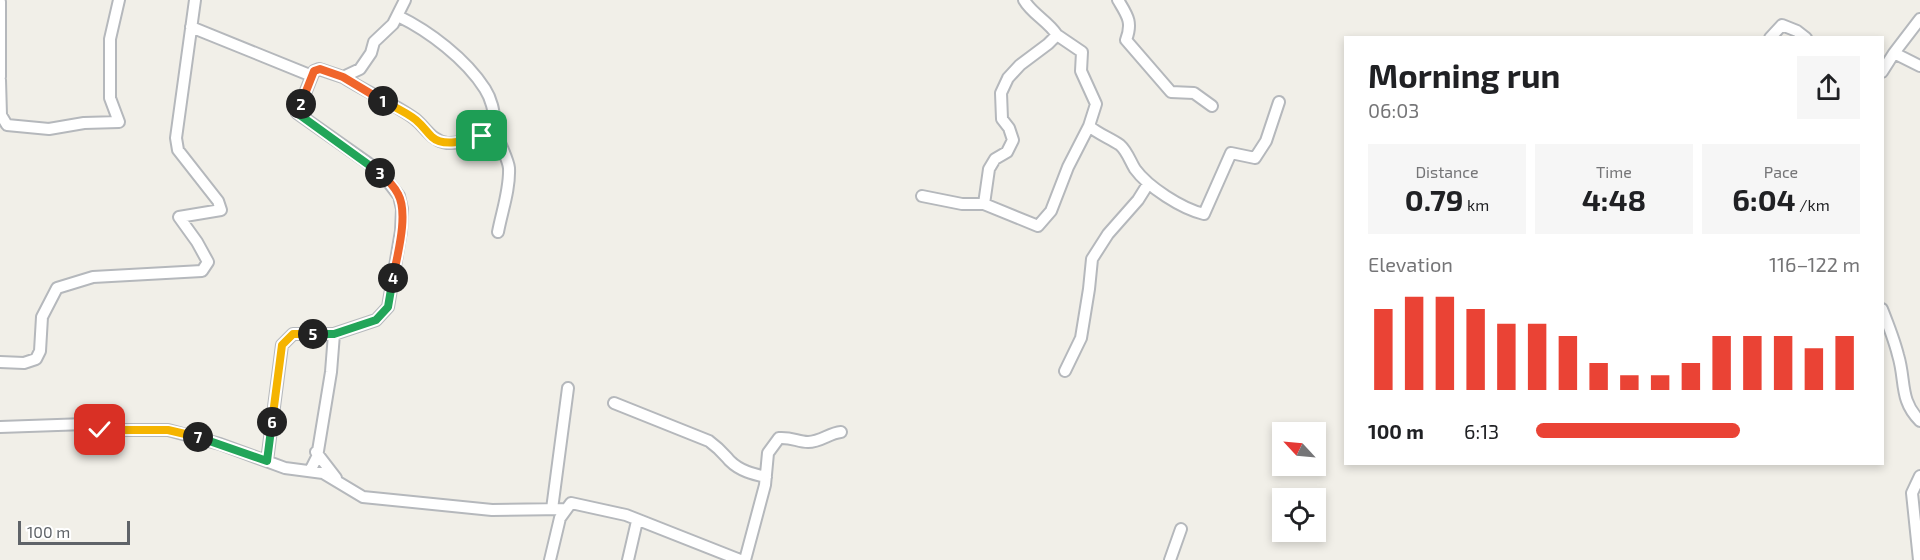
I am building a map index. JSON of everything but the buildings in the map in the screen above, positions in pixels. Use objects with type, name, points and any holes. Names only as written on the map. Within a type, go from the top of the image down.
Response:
[{"type":"street","points":[[0,2],[1,115],[7,125],[50,129],[84,123],[119,122],[110,98],[110,39],[119,0]]},
{"type":"street","points":[[0,362],[24,363],[36,359],[40,351],[42,316],[57,288],[93,277],[202,271],[208,262],[179,217],[221,210],[218,201],[178,150],[176,138],[195,0]]},
{"type":"street","points":[[343,77],[360,69],[371,53],[374,42],[393,24],[405,0]]},
{"type":"street","points":[[922,196],[962,204],[984,204],[1038,226],[1051,212],[1068,167],[1089,126],[1096,104],[1081,71],[1082,52],[1057,35],[1051,26],[1024,0]]},
{"type":"street","points":[[1118,0],[1127,15],[1131,28],[1126,40],[1165,86],[1171,92],[1194,93],[1212,106]]},
{"type":"street","points":[[398,16],[425,31],[460,60],[485,89],[509,166],[498,232]]},
{"type":"street","points":[[1884,69],[1894,52],[1920,19]]},
{"type":"street","points":[[1772,36],[1782,25],[1803,36]]},
{"type":"street","points":[[191,27],[312,76]]},
{"type":"street","points":[[984,204],[989,169],[995,159],[1007,152],[1013,140],[1009,128],[1002,119],[1000,93],[1008,78],[1020,65],[1057,35]]},
{"type":"street","points":[[1894,52],[1920,66]]},
{"type":"street","points":[[267,461],[282,345],[293,334],[334,334],[376,320],[388,307],[401,231],[402,209],[399,196],[383,175],[297,113],[314,71],[320,69],[343,77],[413,118],[427,129],[433,138],[447,143],[497,133]]},
{"type":"street","points":[[1089,126],[1121,146],[1148,184],[1194,212],[1204,214],[1231,153],[1255,158],[1266,141],[1279,102]]},
{"type":"street","points":[[1065,371],[1081,338],[1092,259],[1108,234],[1138,200],[1148,184]]},
{"type":"street","points":[[1884,315],[1899,357],[1904,395],[1911,412],[1920,421]]},
{"type":"street","points":[[309,471],[317,457],[331,372],[334,334]]},
{"type":"street","points":[[552,509],[568,388]]},
{"type":"street","points":[[614,403],[709,441],[723,450],[731,462],[747,473],[766,477]]},
{"type":"street","points":[[0,427],[86,424],[100,430],[168,430],[220,444],[285,468],[323,473],[363,497],[492,510],[565,509]]},
{"type":"street","points":[[745,560],[766,477],[768,453],[779,438],[791,437],[806,442],[822,440],[841,432]]},
{"type":"street","points":[[316,452],[341,484]]},
{"type":"street","points":[[1919,560],[1912,493],[1920,476]]},
{"type":"street","points":[[550,560],[560,518],[571,503],[626,515],[740,560]]},
{"type":"street","points":[[628,560],[637,521]]},
{"type":"street","points":[[1170,560],[1181,529]]},
{"type":"route","points":[[100,430],[145,429],[180,432],[267,461],[282,345],[293,334],[334,334],[376,320],[388,307],[401,231],[402,209],[399,196],[383,175],[368,162],[297,113],[314,71],[320,69],[343,77],[413,118],[427,129],[433,138],[447,143],[482,136]]}]
